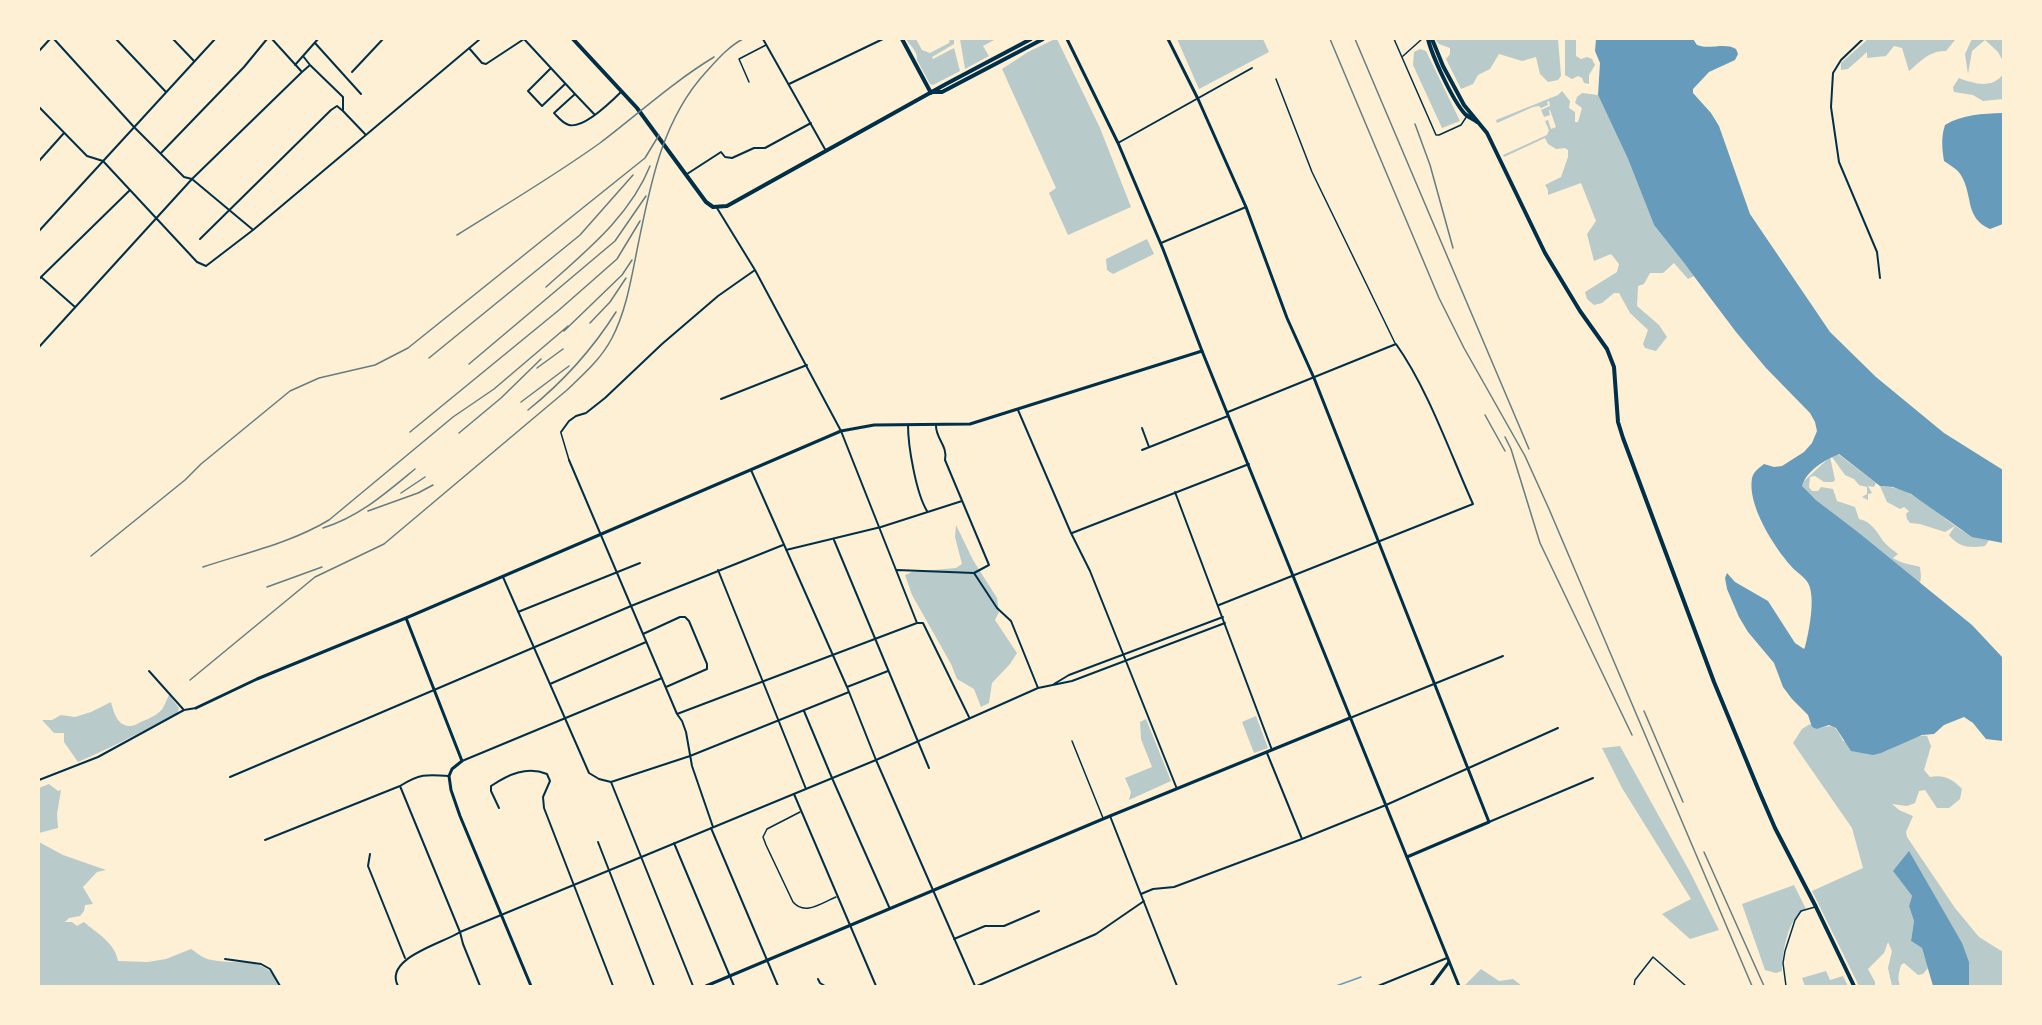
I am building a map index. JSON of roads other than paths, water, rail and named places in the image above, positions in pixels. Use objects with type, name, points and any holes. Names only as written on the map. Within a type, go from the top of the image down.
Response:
[{"type":"main road","points":[[573,39],[639,111],[706,202],[717,208],[727,206],[1031,39]]},
{"type":"main road","points":[[902,39],[931,93]]},
{"type":"main road","points":[[931,93],[942,92],[1043,39]]},
{"type":"main road","points":[[1430,39],[1469,114],[1476,118],[1487,133],[1545,253],[1580,311],[1610,354],[1614,368],[1618,422],[1623,438],[1714,682],[1775,828],[1854,986]]},
{"type":"street","points":[[39,51],[52,39],[184,177],[192,179],[253,230]]},
{"type":"street","points":[[116,39],[166,92]]},
{"type":"street","points":[[173,39],[194,61]]},
{"type":"street","points":[[39,231],[215,39]]},
{"type":"street","points":[[161,153],[244,67],[267,39]]},
{"type":"street","points":[[272,39],[302,72]]},
{"type":"street","points":[[295,64],[318,39]]},
{"type":"street","points":[[352,72],[383,39]]},
{"type":"street","points":[[39,107],[87,156],[103,161],[197,262],[207,266],[480,39]]},
{"type":"street","points":[[469,48],[482,63],[486,64],[524,39],[595,115]]},
{"type":"street","points":[[763,39],[826,151]]},
{"type":"street","points":[[789,84],[884,39]]},
{"type":"street","points":[[1067,39],[1118,143],[1161,243],[1202,351],[1459,986]]},
{"type":"street","points":[[1168,39],[1198,99],[1246,207],[1287,318],[1314,378],[1490,822]]},
{"type":"street","points":[[1863,39],[1841,60],[1833,73],[1831,107],[1839,162],[1877,252],[1880,278]]},
{"type":"street","points":[[315,43],[361,94]]},
{"type":"street","points":[[303,56],[343,97],[343,111]]},
{"type":"street","points":[[39,347],[192,179],[310,65]]},
{"type":"street","points":[[551,68],[528,91],[542,106],[566,83]]},
{"type":"street","points":[[1118,143],[1252,68]]},
{"type":"street","points":[[575,94],[554,113],[567,125],[577,126],[595,115],[622,91]]},
{"type":"street","points":[[200,239],[337,106],[365,135]]},
{"type":"street","points":[[686,175],[721,152],[725,157],[732,158],[754,148],[765,148],[811,123]]},
{"type":"street","points":[[39,161],[64,133]]},
{"type":"street","points":[[75,307],[40,278],[130,190]]},
{"type":"street","points":[[1161,243],[1246,207]]},
{"type":"street","points":[[717,208],[755,270],[841,431],[881,527],[917,623]]},
{"type":"street","points":[[561,432],[569,421],[586,413],[605,398],[662,344],[718,296],[755,270]]},
{"type":"street","points":[[1142,450],[1396,344],[1405,356],[1430,406],[1473,504],[1219,605]]},
{"type":"street","points":[[39,780],[98,757],[184,710],[196,708],[257,679],[406,618],[841,431],[874,425],[970,424],[1202,351]]},
{"type":"street","points":[[721,399],[807,364]]},
{"type":"street","points":[[1018,409],[1071,533],[1090,571],[1177,789]]},
{"type":"street","points":[[908,425],[911,457],[922,503],[927,511]]},
{"type":"street","points":[[897,570],[974,573],[989,565],[945,460],[943,443],[936,435],[936,426]]},
{"type":"street","points":[[1142,428],[1149,447]]},
{"type":"street","points":[[569,460],[686,732],[690,756],[712,827],[778,986]]},
{"type":"street","points":[[1071,533],[1249,464]]},
{"type":"street","points":[[751,470],[976,986],[1096,933],[1144,901]]},
{"type":"street","points":[[1175,492],[1272,750]]},
{"type":"street","points":[[786,550],[881,527],[962,501]]},
{"type":"street","points":[[834,540],[929,768]]},
{"type":"street","points":[[230,777],[631,606],[783,545]]},
{"type":"street","points":[[518,612],[639,563]]},
{"type":"street","points":[[718,570],[806,789]]},
{"type":"street","points":[[974,573],[997,608],[1011,621],[1038,688]]},
{"type":"street","points":[[503,576],[589,773],[599,779],[611,782],[690,756],[849,692]]},
{"type":"street","points":[[1052,685],[1069,675],[1223,617]]},
{"type":"street","points":[[406,618],[432,690],[462,761]]},
{"type":"street","points":[[643,634],[680,618],[689,621],[707,669],[666,687]]},
{"type":"street","points":[[677,714],[923,622],[970,718]]},
{"type":"street","points":[[398,986],[395,981],[405,958],[460,932],[876,760],[1038,688],[1072,681],[1225,623]]},
{"type":"street","points":[[550,684],[646,642]]},
{"type":"street","points":[[706,986],[1110,816],[1503,656]]},
{"type":"street","points":[[149,671],[184,710]]},
{"type":"street","points":[[847,687],[888,671]]},
{"type":"street","points":[[531,986],[460,816],[448,776],[452,769],[462,761],[662,678]]},
{"type":"street","points":[[804,710],[890,909]]},
{"type":"street","points":[[1141,894],[1153,889],[1173,887],[1302,839],[1386,805],[1558,728]]},
{"type":"street","points":[[1267,752],[1302,839]]},
{"type":"street","points":[[499,808],[491,786],[524,771],[535,769],[547,774],[550,780],[543,797],[544,808],[613,986]]},
{"type":"street","points":[[266,840],[400,786],[415,777],[424,774],[448,776]]},
{"type":"street","points":[[1407,857],[1593,778]]},
{"type":"street","points":[[611,782],[693,986]]},
{"type":"street","points":[[400,786],[480,986]]},
{"type":"street","points":[[794,794],[876,986]]},
{"type":"street","points":[[1110,816],[1177,986]]},
{"type":"street","points":[[598,842],[654,986]]},
{"type":"street","points":[[674,843],[735,986]]},
{"type":"street","points":[[370,854],[368,866],[405,958]]},
{"type":"street","points":[[954,939],[984,926],[1004,926],[1039,911]]},
{"type":"street","points":[[225,958],[261,964],[270,969],[280,986]]},
{"type":"street","points":[[1378,986],[1448,958]]},
{"type":"street","points":[[1431,986],[1449,962]]},
{"type":"street","points":[[818,979],[825,986]]},
{"type":"lane","points":[[1394,39],[1436,135],[1460,126],[1469,114]]},
{"type":"lane","points":[[1402,56],[1422,39]]},
{"type":"lane","points":[[749,82],[739,59],[766,44]]},
{"type":"lane","points":[[1276,79],[1312,172],[1396,344]]},
{"type":"lane","points":[[561,432],[569,460]]},
{"type":"lane","points":[[1072,741],[1103,819]]},
{"type":"lane","points":[[801,812],[767,829],[763,837],[766,845],[798,908],[805,909],[837,897]]},
{"type":"lane","points":[[1786,986],[1783,963],[1795,920],[1801,911],[1816,907]]},
{"type":"lane","points":[[1634,986],[1635,980],[1653,957],[1686,986]]},
{"type":"water","points":[[1596,39],[1693,39],[1697,45],[1727,46],[1736,49],[1738,54],[1735,60],[1709,72],[1693,89],[1693,93],[1719,126],[1750,214],[1830,332],[1876,377],[1944,433],[2003,470],[2003,543],[1972,537],[1911,494],[1893,487],[1880,486],[1839,454],[1812,470],[1802,486],[1816,500],[1972,625],[2003,658],[2003,741],[1986,739],[1973,723],[1964,717],[1944,725],[1934,734],[1922,735],[1881,753],[1873,755],[1851,751],[1836,728],[1829,725],[1817,729],[1812,727],[1808,715],[1783,687],[1774,663],[1748,632],[1739,617],[1727,589],[1725,578],[1727,573],[1735,582],[1768,601],[1795,643],[1804,649],[1805,647],[1811,615],[1810,589],[1808,583],[1784,558],[1763,525],[1754,500],[1752,478],[1764,464],[1774,467],[1782,466],[1804,452],[1812,443],[1817,431],[1815,422],[1810,413],[1766,368],[1736,332],[1654,225],[1628,159],[1598,95],[1600,63],[1595,51]]},
{"type":"water","points":[[2003,113],[2003,224],[1990,229],[1982,224],[1973,213],[1960,174],[1944,161],[1943,134],[1945,125],[1959,119],[1973,115]]},
{"type":"water","points":[[1909,851],[1962,943],[1969,962],[1969,986],[1933,986],[1922,948],[1911,941],[1914,921],[1909,906],[1912,896],[1893,871]]},
{"type":"waterway","points":[[1336,986],[1361,977]]},
{"type":"railway","points":[[190,680],[315,577],[384,544],[586,372],[608,346],[617,328],[630,284],[653,179],[668,133],[691,91],[706,72],[733,45],[743,39]]},
{"type":"railway","points":[[1330,39],[1439,298],[1464,348],[1525,456],[1549,509],[1752,986]]},
{"type":"railway","points":[[1355,39],[1529,449]]},
{"type":"railway","points":[[457,235],[583,155],[714,57]]},
{"type":"railway","points":[[1415,124],[1430,165],[1453,248]]},
{"type":"railway","points":[[91,556],[290,391],[319,378],[375,365],[408,348],[645,158],[659,135]]},
{"type":"railway","points":[[546,287],[606,232],[619,217],[631,201],[650,166]]},
{"type":"railway","points":[[429,358],[580,235],[633,175]]},
{"type":"railway","points":[[469,364],[615,241],[646,196]]},
{"type":"railway","points":[[410,432],[559,310],[617,259],[640,221]]},
{"type":"railway","points":[[564,331],[622,275],[632,260]]},
{"type":"railway","points":[[590,323],[610,302],[626,278]]},
{"type":"railway","points":[[528,410],[576,365],[616,312]]},
{"type":"railway","points":[[203,567],[268,547],[329,520],[453,417],[494,389],[568,326]]},
{"type":"railway","points":[[537,368],[563,349]]},
{"type":"railway","points":[[459,433],[501,398],[541,359]]},
{"type":"railway","points":[[521,402],[569,366]]},
{"type":"railway","points":[[1485,415],[1505,451]]},
{"type":"railway","points":[[1505,437],[1511,449],[1540,543],[1632,735]]},
{"type":"railway","points":[[323,528],[360,511],[415,469]]},
{"type":"railway","points":[[401,493],[425,477]]},
{"type":"railway","points":[[368,511],[418,493],[433,485]]},
{"type":"railway","points":[[267,587],[322,567]]},
{"type":"railway","points":[[1644,711],[1683,802]]},
{"type":"railway","points":[[1704,852],[1764,986]]}]
